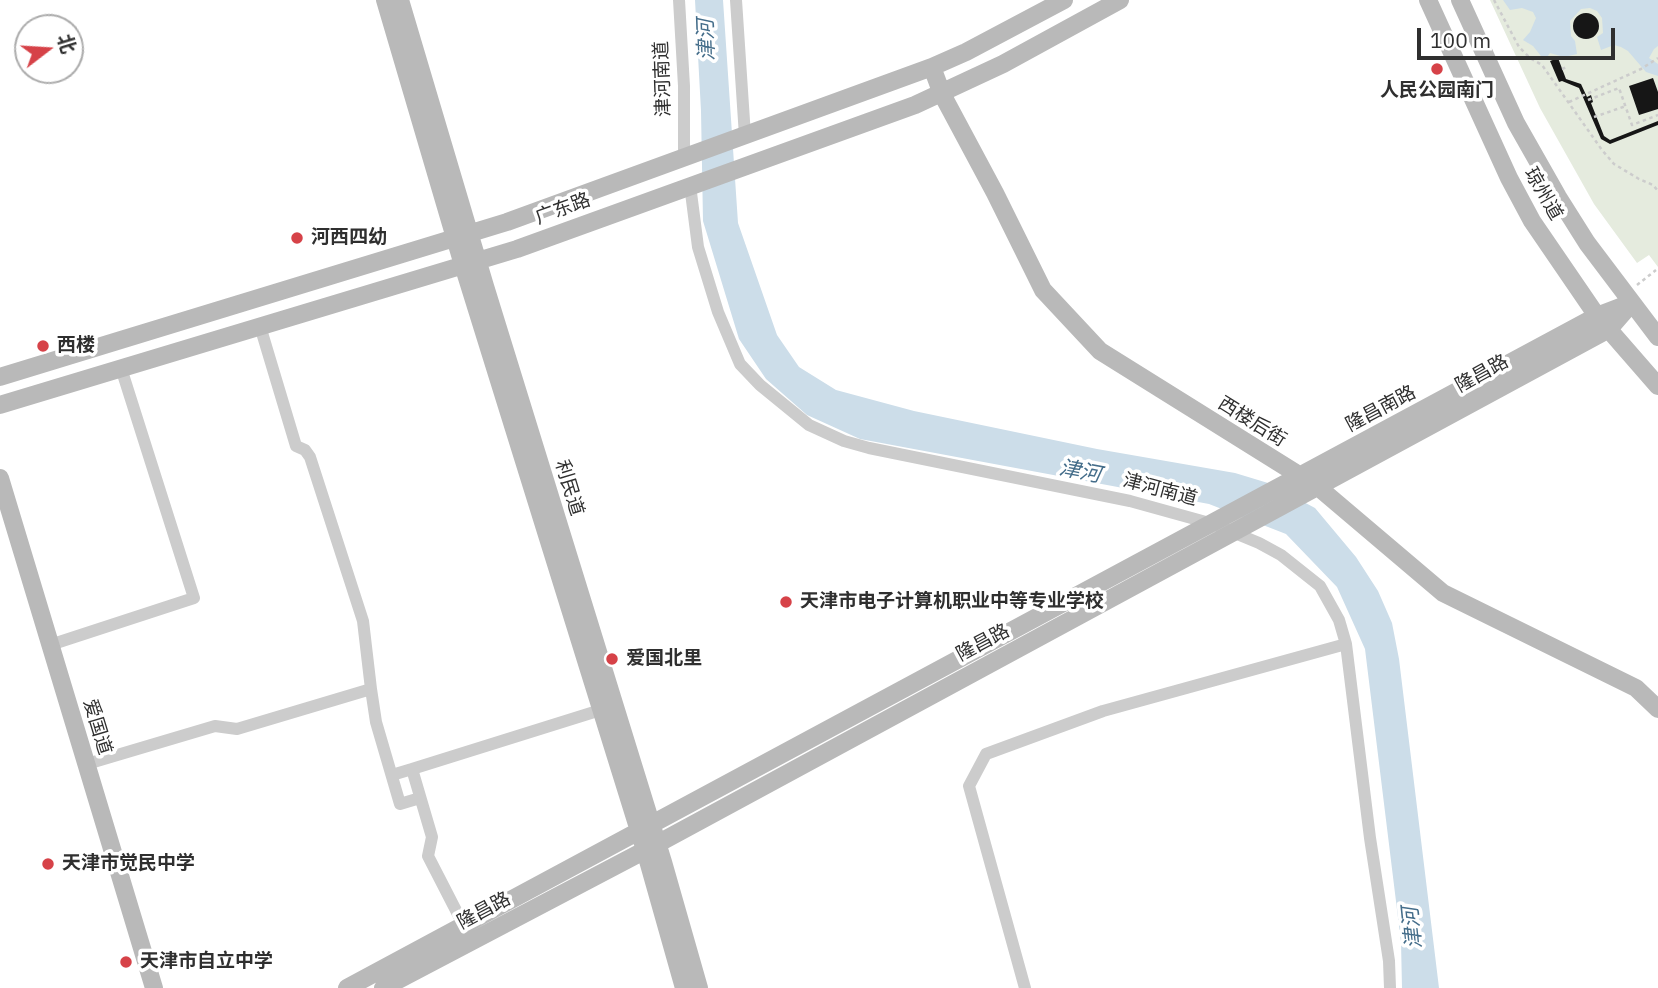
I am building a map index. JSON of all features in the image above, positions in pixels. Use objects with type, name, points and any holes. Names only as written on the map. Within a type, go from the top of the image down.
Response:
[{"type":"main road","name":"利民道","points":[[385,0],[462,237],[644,827],[699,988]]},
{"type":"main road","name":"利民道","points":[[400,0],[462,237]]},
{"type":"main road","name":"广东路","points":[[0,377],[462,237],[932,67],[1064,0]]},
{"type":"main road","name":"广东路","points":[[0,405],[517,249],[942,94],[1024,53],[1119,0]]},
{"type":"main road","name":"琼州道","points":[[1428,0],[1509,178],[1532,221],[1603,322],[1658,386]]},
{"type":"main road","name":"琼州道","points":[[1460,0],[1516,123],[1558,197],[1628,299],[1658,337]]},
{"type":"main road","name":"西楼后街","points":[[932,67],[942,94],[1043,290],[1100,351],[1304,485],[1443,593],[1636,688],[1658,709]]},
{"type":"main road","name":"隆昌南路","points":[[1304,485],[1603,322],[1628,299]]},
{"type":"main road","name":"爱国道","points":[[0,478],[154,988]]},
{"type":"main road","name":"隆昌路","points":[[347,988],[644,827],[1304,485]]},
{"type":"main road","name":"隆昌路","points":[[383,988],[651,847],[1229,525]]},
{"type":"main road","name":"利民道","points":[[651,847],[684,988]]},
{"type":"street","name":"津河南道","points":[[679,0],[684,86],[684,157]]},
{"type":"street","points":[[736,0],[744,136]]},
{"type":"street","name":"津河南道","points":[[690,185],[698,247],[718,312],[740,364],[760,385],[809,425],[844,441],[869,448],[1150,505],[1229,525],[1281,555],[1320,586],[1339,620],[1346,644],[1370,838],[1389,961],[1390,988]]},
{"type":"street","points":[[260,326],[296,446],[305,450],[310,457],[363,621],[376,722],[400,804],[420,798]]},
{"type":"street","points":[[50,645],[194,598],[121,368]]},
{"type":"street","points":[[1025,988],[969,786],[986,754],[1103,711],[1346,644]]},
{"type":"street","points":[[87,764],[215,726],[237,729],[371,689]]},
{"type":"street","points":[[392,775],[607,708]]},
{"type":"street","points":[[412,769],[432,837],[428,856],[464,926]]},
{"type":"path","points":[[1494,0],[1519,47],[1542,65],[1614,164],[1653,185],[1658,191]]},
{"type":"path","points":[[1569,102],[1641,69],[1656,59]]},
{"type":"path","points":[[1549,74],[1554,72]]},
{"type":"path","points":[[1588,100],[1619,88],[1632,125],[1658,115]]},
{"type":"path","points":[[1594,117],[1626,106]]},
{"type":"path","points":[[1653,185],[1658,180]]},
{"type":"path","points":[[1628,299],[1656,270]]},
{"type":"shaded area","points":[[1490,0],[1658,0],[1658,267],[1649,255],[1637,263],[1594,204],[1540,108]]},
{"type":"water","name":"津河","points":[[695,0],[723,0],[738,223],[777,335],[799,367],[836,390],[914,411],[1097,449],[1235,473],[1268,483],[1315,508],[1356,557],[1378,591],[1392,623],[1399,659],[1439,988],[1402,988],[1401,942],[1365,649],[1337,587],[1286,534],[1209,504],[860,439],[807,415],[766,379],[739,339],[703,221]]},
{"type":"water","points":[[1503,0],[1658,0],[1658,46],[1649,58],[1658,64],[1658,76],[1646,72],[1628,51],[1621,47],[1614,45],[1601,50],[1597,37],[1603,33],[1602,18],[1597,11],[1590,8],[1581,9],[1570,21],[1571,36],[1575,41],[1577,54],[1564,57],[1550,53],[1547,57],[1541,56],[1533,46],[1523,40],[1536,18],[1533,12],[1522,8],[1510,10]]},
{"type":"building","points":[[1586,13],[1595,17],[1599,26],[1595,35],[1586,39],[1577,35],[1573,26],[1577,17]]},
{"type":"building","points":[[1558,58],[1566,79],[1581,84],[1587,97],[1591,95],[1591,103],[1604,136],[1610,140],[1658,121],[1658,125],[1610,144],[1601,139],[1579,88],[1559,82],[1550,61]]},
{"type":"building","points":[[1653,78],[1658,92],[1658,109],[1639,115],[1629,86]]},
{"type":"place","name":"人民公园南门","points":[[1437,69]]},
{"type":"place","name":"河西四幼","points":[[297,238]]},
{"type":"place","name":"西楼","points":[[43,346]]},
{"type":"place","name":"天津市电子计算机职业中等专业学校","points":[[786,602]]},
{"type":"place","name":"爱国北里","points":[[612,659]]},
{"type":"place","name":"天津市觉民中学","points":[[48,864]]},
{"type":"place","name":"天津市自立中学","points":[[126,962]]}]
